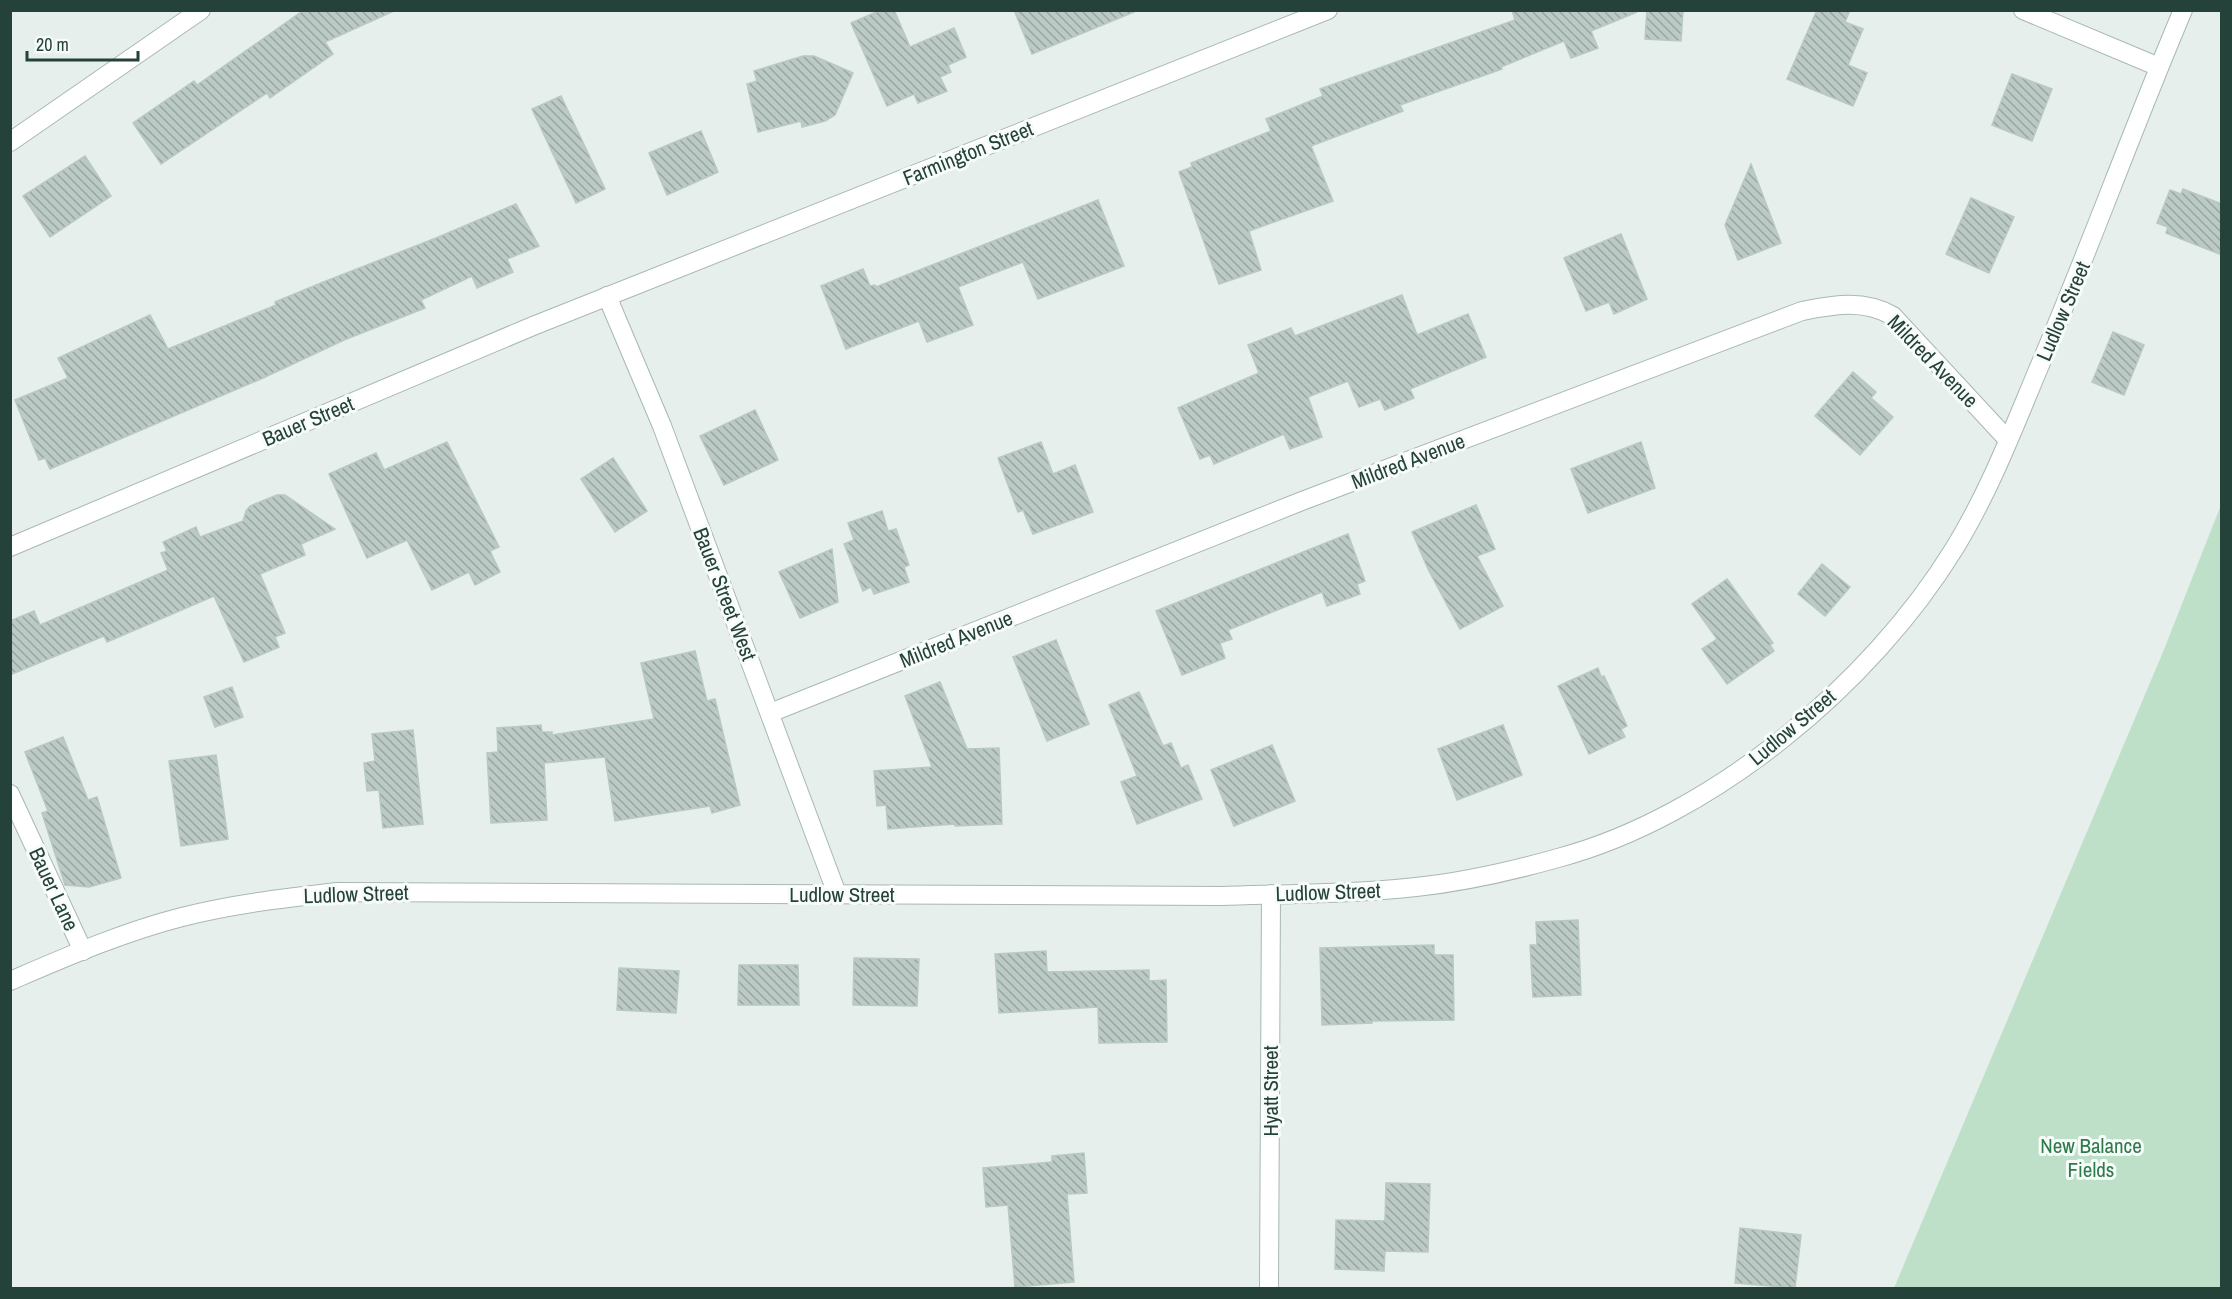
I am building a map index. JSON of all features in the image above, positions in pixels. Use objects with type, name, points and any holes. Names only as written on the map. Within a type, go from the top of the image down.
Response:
[{"type":"street","points":[[10,142],[201,10]]},
{"type":"street","name":"Farmington Street","points":[[607,296],[1328,10]]},
{"type":"street","points":[[2024,10],[2159,67]]},
{"type":"street","name":"Ludlow Street","points":[[10,981],[117,938],[183,916],[236,905],[337,892],[1221,896],[1354,892],[1420,887],[1491,875],[1562,857],[1629,834],[1697,799],[1760,756],[1819,708],[1868,660],[1913,607],[1953,551],[1976,511],[2078,277],[2183,10]]},
{"type":"street","name":"Bauer Street","points":[[10,547],[607,296]]},
{"type":"street","name":"Bauer Street West","points":[[607,296],[662,426],[837,894]]},
{"type":"street","name":"Mildred Avenue","points":[[770,713],[1302,501],[1802,311],[1832,305],[1859,304],[1881,309],[1893,316],[2008,440]]},
{"type":"street","name":"Bauer Lane","points":[[10,794],[83,951]]},
{"type":"street","name":"Hyatt Street","points":[[1269,1288],[1271,894]]},
{"type":"green space","name":"New Balance Fields","points":[[2221,505],[2221,1288],[1894,1288],[2163,652]]},
{"type":"building","points":[[304,10],[396,10],[325,42],[333,54],[270,98],[267,93],[161,164],[133,123],[194,81],[197,85]]},
{"type":"building","points":[[881,10],[894,10],[910,47],[954,28],[966,57],[948,65],[951,72],[940,77],[947,91],[918,103],[914,94],[887,106],[851,23]]},
{"type":"building","points":[[1014,10],[1134,10],[1134,12],[1032,54]]},
{"type":"building","points":[[1512,10],[1637,12],[1591,31],[1598,48],[1571,58],[1564,41],[1501,67],[1502,69],[1400,105],[1403,111],[1311,146],[1333,201],[1249,231],[1261,270],[1219,284],[1179,172],[1192,167],[1191,163],[1271,131],[1266,119],[1323,96],[1320,89],[1515,20]]},
{"type":"building","points":[[1647,10],[1683,10],[1681,41],[1645,39]]},
{"type":"building","points":[[1817,10],[1850,10],[1845,22],[1863,29],[1848,65],[1867,73],[1853,106],[1787,79]]},
{"type":"building","points":[[803,56],[814,56],[853,73],[835,115],[825,121],[802,127],[801,121],[758,132],[747,84],[757,81],[754,71]]},
{"type":"building","points":[[2012,74],[2052,89],[2032,141],[1992,125]]},
{"type":"building","points":[[561,96],[605,189],[576,203],[532,109]]},
{"type":"building","points":[[701,131],[718,172],[667,195],[649,153]]},
{"type":"building","points":[[85,156],[111,196],[50,237],[23,196]]},
{"type":"building","points":[[1751,164],[1781,243],[1738,260],[1725,225]]},
{"type":"building","points":[[2183,189],[2222,204],[2222,255],[2166,233],[2168,227],[2157,223],[2170,190],[2181,194]]},
{"type":"building","points":[[1971,198],[2014,217],[1989,273],[1946,254]]},
{"type":"building","points":[[1098,200],[1124,266],[1038,299],[1023,262],[958,287],[973,325],[927,342],[919,321],[846,349],[821,286],[863,269],[870,286],[875,285],[876,287]]},
{"type":"building","points":[[516,204],[539,246],[507,259],[513,272],[477,288],[472,276],[421,300],[425,308],[344,340],[263,378],[50,469],[45,458],[39,460],[15,400],[68,378],[58,358],[150,315],[168,349],[276,305],[275,302]]},
{"type":"building","points":[[1621,234],[1647,299],[1614,314],[1609,302],[1586,311],[1564,258]]},
{"type":"building","points":[[1402,295],[1417,335],[1468,314],[1486,357],[1410,389],[1414,398],[1385,410],[1380,399],[1359,407],[1348,381],[1308,397],[1322,437],[1290,449],[1284,434],[1214,464],[1210,455],[1200,459],[1178,408],[1259,373],[1248,345],[1291,328],[1295,336]]},
{"type":"building","points":[[2113,332],[2144,345],[2124,395],[2092,382]]},
{"type":"building","points":[[1853,372],[1876,392],[1871,398],[1893,417],[1860,455],[1815,416]]},
{"type":"building","points":[[755,410],[778,460],[724,485],[700,436]]},
{"type":"building","points":[[447,442],[499,547],[490,551],[500,572],[475,585],[469,572],[432,590],[407,540],[367,558],[329,474],[376,453],[384,470]]},
{"type":"building","points":[[1041,442],[1053,474],[1075,465],[1093,512],[1033,534],[1023,510],[1018,512],[998,458]]},
{"type":"building","points":[[1641,442],[1655,488],[1588,513],[1571,469]]},
{"type":"building","points":[[613,458],[647,511],[615,532],[581,479]]},
{"type":"building","points":[[277,495],[285,495],[335,529],[301,544],[305,555],[260,574],[285,633],[275,637],[279,647],[244,662],[214,596],[107,642],[104,636],[10,675],[10,621],[34,611],[40,625],[168,570],[161,553],[167,551],[163,542],[196,527],[200,537],[243,521],[250,506]]},
{"type":"building","points":[[1476,505],[1495,549],[1477,556],[1503,606],[1460,629],[1428,569],[1412,532]]},
{"type":"building","points":[[882,511],[888,531],[896,529],[909,565],[904,567],[909,582],[874,594],[871,587],[863,591],[844,544],[854,540],[848,523]]},
{"type":"building","points":[[1348,534],[1365,581],[1357,584],[1360,594],[1327,606],[1322,592],[1228,630],[1232,639],[1220,643],[1225,658],[1182,675],[1156,611]]},
{"type":"building","points":[[832,549],[838,602],[800,618],[779,572]]},
{"type":"building","points":[[1822,564],[1850,587],[1825,616],[1798,594]]},
{"type":"building","points":[[1727,579],[1773,643],[1770,645],[1774,651],[1727,684],[1702,649],[1717,639],[1692,604]]},
{"type":"building","points":[[1056,640],[1089,724],[1047,741],[1013,657]]},
{"type":"building","points":[[695,651],[707,701],[715,699],[740,805],[712,813],[710,806],[615,821],[605,757],[544,763],[547,820],[491,823],[487,753],[498,752],[497,728],[541,725],[542,732],[552,732],[552,735],[654,719],[641,663]]},
{"type":"building","points":[[1598,668],[1627,726],[1621,729],[1625,737],[1589,754],[1558,686]]},
{"type":"building","points":[[940,682],[967,749],[999,748],[1002,824],[955,826],[955,824],[888,829],[886,805],[877,806],[874,771],[932,767],[905,696]]},
{"type":"building","points":[[232,687],[243,717],[215,727],[204,697]]},
{"type":"building","points":[[1139,692],[1163,746],[1171,743],[1181,768],[1188,765],[1202,799],[1137,824],[1121,782],[1137,776],[1109,705]]},
{"type":"building","points":[[1503,725],[1522,775],[1457,800],[1438,749]]},
{"type":"building","points":[[413,730],[423,824],[383,828],[379,790],[367,791],[364,763],[375,761],[372,734]]},
{"type":"building","points":[[63,737],[88,800],[97,797],[121,878],[89,887],[65,885],[42,813],[48,811],[25,752]]},
{"type":"building","points":[[1272,745],[1295,801],[1234,826],[1211,770]]},
{"type":"building","points":[[216,755],[228,839],[181,846],[169,761]]},
{"type":"building","points":[[1578,920],[1581,995],[1533,997],[1530,945],[1537,945],[1536,922]]},
{"type":"building","points":[[1434,945],[1434,955],[1453,955],[1454,1020],[1372,1021],[1372,1023],[1322,1025],[1320,948]]},
{"type":"building","points":[[1046,951],[1047,972],[1149,970],[1149,981],[1166,980],[1167,1042],[1099,1043],[1098,1007],[999,1013],[995,954]]},
{"type":"building","points":[[854,958],[919,959],[917,1006],[853,1005]]},
{"type":"building","points":[[739,965],[798,965],[799,1005],[738,1005]]},
{"type":"building","points":[[619,968],[679,971],[676,1013],[617,1010]]},
{"type":"building","points":[[1084,1153],[1087,1193],[1067,1194],[1074,1282],[1015,1287],[1008,1205],[986,1207],[983,1168],[1052,1162],[1052,1156]]},
{"type":"building","points":[[1386,1183],[1430,1184],[1428,1252],[1385,1251],[1384,1271],[1335,1269],[1336,1220],[1385,1221]]},
{"type":"building","points":[[1740,1228],[1801,1235],[1795,1288],[1735,1283]]}]
